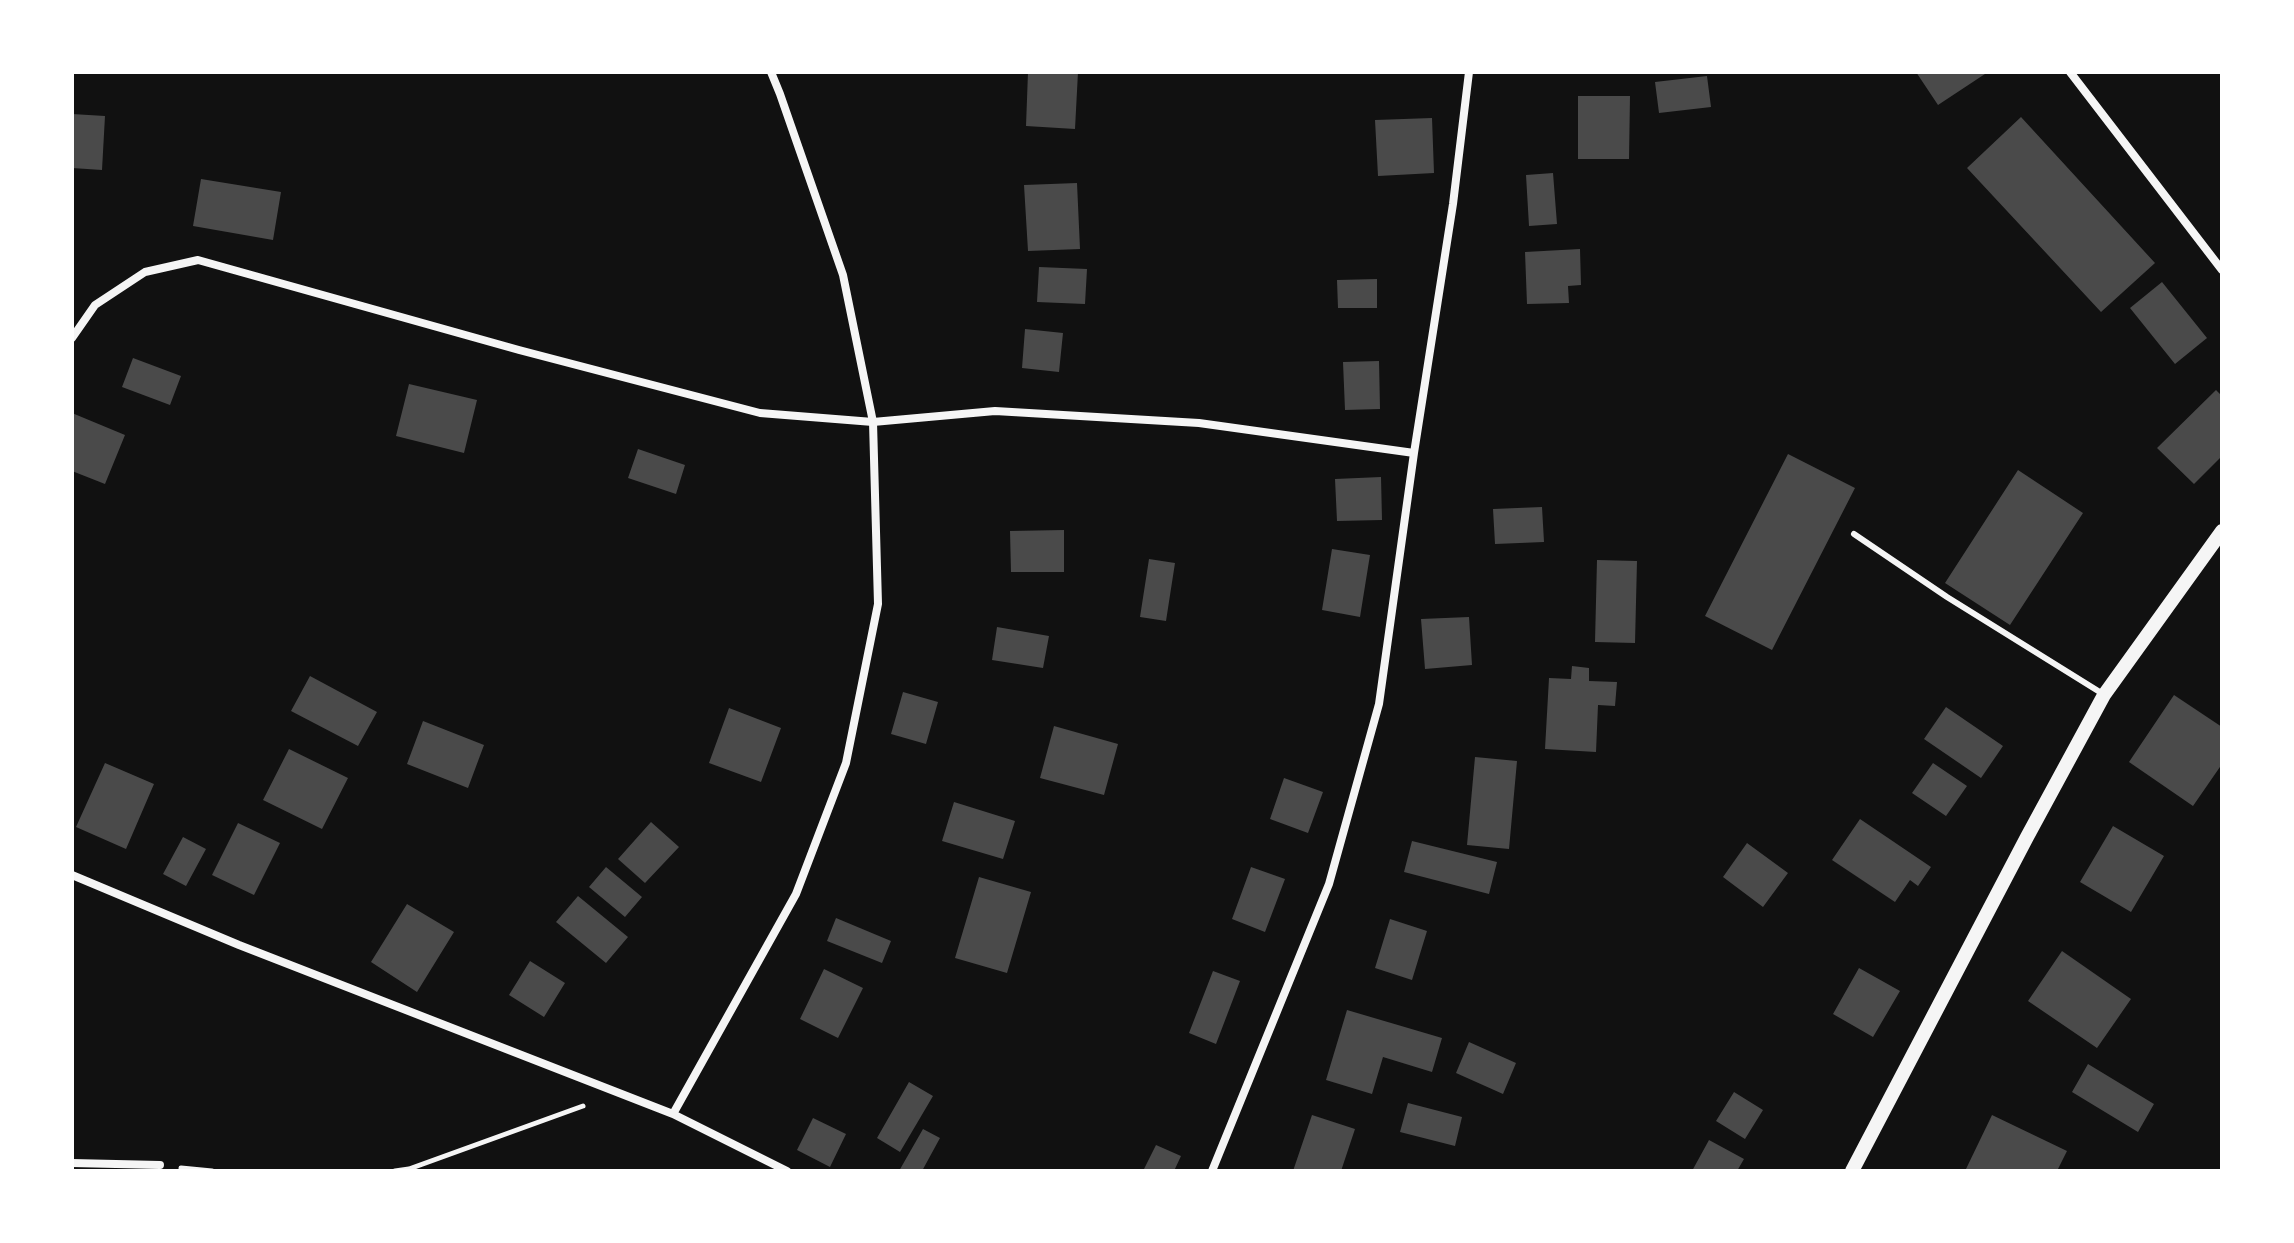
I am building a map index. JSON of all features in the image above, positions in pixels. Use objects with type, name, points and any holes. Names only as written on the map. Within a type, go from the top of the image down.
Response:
[{"type":"street","points":[[673,1114],[796,894],[846,763],[878,604],[873,422],[843,275],[771,72]]},
{"type":"street","points":[[1212,1171],[1329,884],[1379,704],[1453,204],[1469,72]]},
{"type":"street","points":[[2070,72],[2222,270]]},
{"type":"street","points":[[72,338],[95,305],[145,272],[198,260],[519,350],[760,413],[873,422],[995,411],[1199,423],[1414,453]]},
{"type":"street","points":[[1852,1171],[2104,695],[2222,531]]},
{"type":"street","points":[[72,875],[239,945],[673,1114],[787,1171]]},
{"type":"street","points":[[72,1163],[160,1165]]},
{"type":"lane","points":[[1854,534],[1947,597],[2104,695]]},
{"type":"path","points":[[395,1171],[409,1169],[561,1112],[627,1097]]},
{"type":"building","points":[[1028,72],[1078,72],[1075,129],[1026,126]]},
{"type":"building","points":[[1916,72],[1988,72],[1938,105]]},
{"type":"building","points":[[1707,76],[1711,107],[1659,113],[1655,82]]},
{"type":"building","points":[[1578,96],[1630,96],[1629,159],[1578,159]]},
{"type":"building","points":[[72,114],[105,116],[102,170],[72,168]]},
{"type":"building","points":[[2021,117],[2155,263],[2101,312],[1967,168]]},
{"type":"building","points":[[1432,118],[1434,173],[1378,176],[1375,120]]},
{"type":"building","points":[[1553,173],[1557,224],[1529,226],[1526,175]]},
{"type":"building","points":[[201,179],[281,192],[273,240],[193,226]]},
{"type":"building","points":[[1077,183],[1080,249],[1028,251],[1024,185]]},
{"type":"building","points":[[1580,249],[1581,285],[1568,286],[1569,303],[1527,304],[1525,252]]},
{"type":"building","points":[[1039,267],[1087,269],[1085,304],[1037,302]]},
{"type":"building","points":[[1377,279],[1377,308],[1338,308],[1337,280]]},
{"type":"building","points":[[2162,282],[2207,338],[2175,364],[2130,308]]},
{"type":"building","points":[[1025,329],[1063,333],[1059,372],[1022,368]]},
{"type":"building","points":[[133,358],[181,376],[170,405],[122,387]]},
{"type":"building","points":[[1379,361],[1380,409],[1345,410],[1343,362]]},
{"type":"building","points":[[409,384],[477,400],[464,453],[396,436]]},
{"type":"building","points":[[2216,390],[2222,396],[2222,456],[2194,484],[2157,448]]},
{"type":"building","points":[[72,413],[125,435],[105,484],[72,471]]},
{"type":"building","points":[[638,449],[685,465],[676,494],[628,478]]},
{"type":"building","points":[[1788,454],[1855,488],[1772,650],[1705,616]]},
{"type":"building","points":[[2018,470],[2083,513],[2010,625],[1945,583]]},
{"type":"building","points":[[1381,477],[1382,520],[1337,521],[1335,479]]},
{"type":"building","points":[[1542,507],[1544,542],[1495,544],[1493,509]]},
{"type":"building","points":[[1064,530],[1064,572],[1011,572],[1010,531]]},
{"type":"building","points":[[1332,549],[1370,555],[1360,617],[1322,610]]},
{"type":"building","points":[[1149,559],[1175,563],[1166,621],[1140,617]]},
{"type":"building","points":[[1597,560],[1637,561],[1635,643],[1595,642]]},
{"type":"building","points":[[1469,617],[1472,665],[1425,669],[1421,619]]},
{"type":"building","points":[[997,627],[1049,636],[1043,668],[992,660]]},
{"type":"building","points":[[1572,666],[1589,668],[1589,681],[1617,682],[1615,706],[1598,705],[1596,752],[1545,749],[1549,678],[1571,679]]},
{"type":"building","points":[[310,676],[377,712],[358,746],[291,711]]},
{"type":"building","points":[[903,692],[938,702],[926,744],[891,734]]},
{"type":"building","points":[[2174,695],[2222,727],[2222,764],[2193,806],[2129,762]]},
{"type":"building","points":[[1946,707],[2003,746],[1981,778],[1924,739]]},
{"type":"building","points":[[729,708],[781,728],[761,782],[709,763]]},
{"type":"building","points":[[423,721],[484,745],[468,788],[407,764]]},
{"type":"building","points":[[1054,726],[1118,744],[1104,795],[1040,778]]},
{"type":"building","points":[[289,749],[348,778],[322,829],[263,800]]},
{"type":"building","points":[[1475,757],[1517,761],[1509,849],[1467,845]]},
{"type":"building","points":[[105,763],[154,784],[126,849],[76,827]]},
{"type":"building","points":[[1933,763],[1967,786],[1946,816],[1912,793]]},
{"type":"building","points":[[1284,778],[1323,792],[1308,833],[1270,819]]},
{"type":"building","points":[[954,802],[1015,821],[1003,859],[942,841]]},
{"type":"building","points":[[1860,819],[1931,867],[1918,886],[1910,880],[1895,902],[1832,860]]},
{"type":"building","points":[[651,822],[679,847],[645,883],[618,859]]},
{"type":"building","points":[[238,823],[280,843],[254,895],[212,875]]},
{"type":"building","points":[[2113,826],[2164,856],[2131,912],[2080,882]]},
{"type":"building","points":[[183,837],[206,849],[186,886],[163,874]]},
{"type":"building","points":[[1412,841],[1497,862],[1489,894],[1404,872]]},
{"type":"building","points":[[1747,843],[1788,873],[1763,907],[1723,877]]},
{"type":"building","points":[[606,867],[642,897],[625,917],[589,887]]},
{"type":"building","points":[[1251,867],[1285,879],[1265,932],[1232,919]]},
{"type":"building","points":[[979,877],[1031,892],[1007,973],[955,958]]},
{"type":"building","points":[[578,896],[628,937],[606,963],[556,922]]},
{"type":"building","points":[[407,904],[454,932],[417,992],[371,962]]},
{"type":"building","points":[[836,918],[891,941],[882,963],[827,941]]},
{"type":"building","points":[[1390,919],[1427,931],[1412,980],[1375,968]]},
{"type":"building","points":[[2062,951],[2131,999],[2097,1048],[2028,1001]]},
{"type":"building","points":[[530,961],[565,983],[544,1017],[509,995]]},
{"type":"building","points":[[1859,968],[1900,991],[1873,1037],[1833,1014]]},
{"type":"building","points":[[824,969],[863,988],[838,1038],[800,1019]]},
{"type":"building","points":[[1213,971],[1240,981],[1216,1044],[1189,1033]]},
{"type":"building","points":[[1347,1010],[1442,1038],[1432,1072],[1383,1057],[1372,1094],[1326,1080]]},
{"type":"building","points":[[1469,1042],[1516,1063],[1503,1094],[1456,1073]]},
{"type":"building","points":[[2088,1064],[2154,1104],[2138,1132],[2072,1092]]},
{"type":"building","points":[[909,1082],[933,1096],[900,1152],[877,1138]]},
{"type":"building","points":[[1734,1092],[1763,1110],[1745,1139],[1716,1121]]},
{"type":"building","points":[[1408,1103],[1462,1117],[1455,1146],[1400,1132]]},
{"type":"building","points":[[1312,1115],[1355,1129],[1341,1171],[1293,1171]]},
{"type":"building","points":[[1992,1115],[2067,1151],[2057,1171],[1966,1169]]},
{"type":"building","points":[[813,1118],[846,1134],[830,1167],[797,1150]]},
{"type":"building","points":[[923,1129],[940,1138],[922,1171],[899,1171]]},
{"type":"building","points":[[1709,1140],[1744,1159],[1737,1171],[1692,1171]]},
{"type":"building","points":[[1156,1145],[1181,1156],[1174,1171],[1143,1171]]}]
